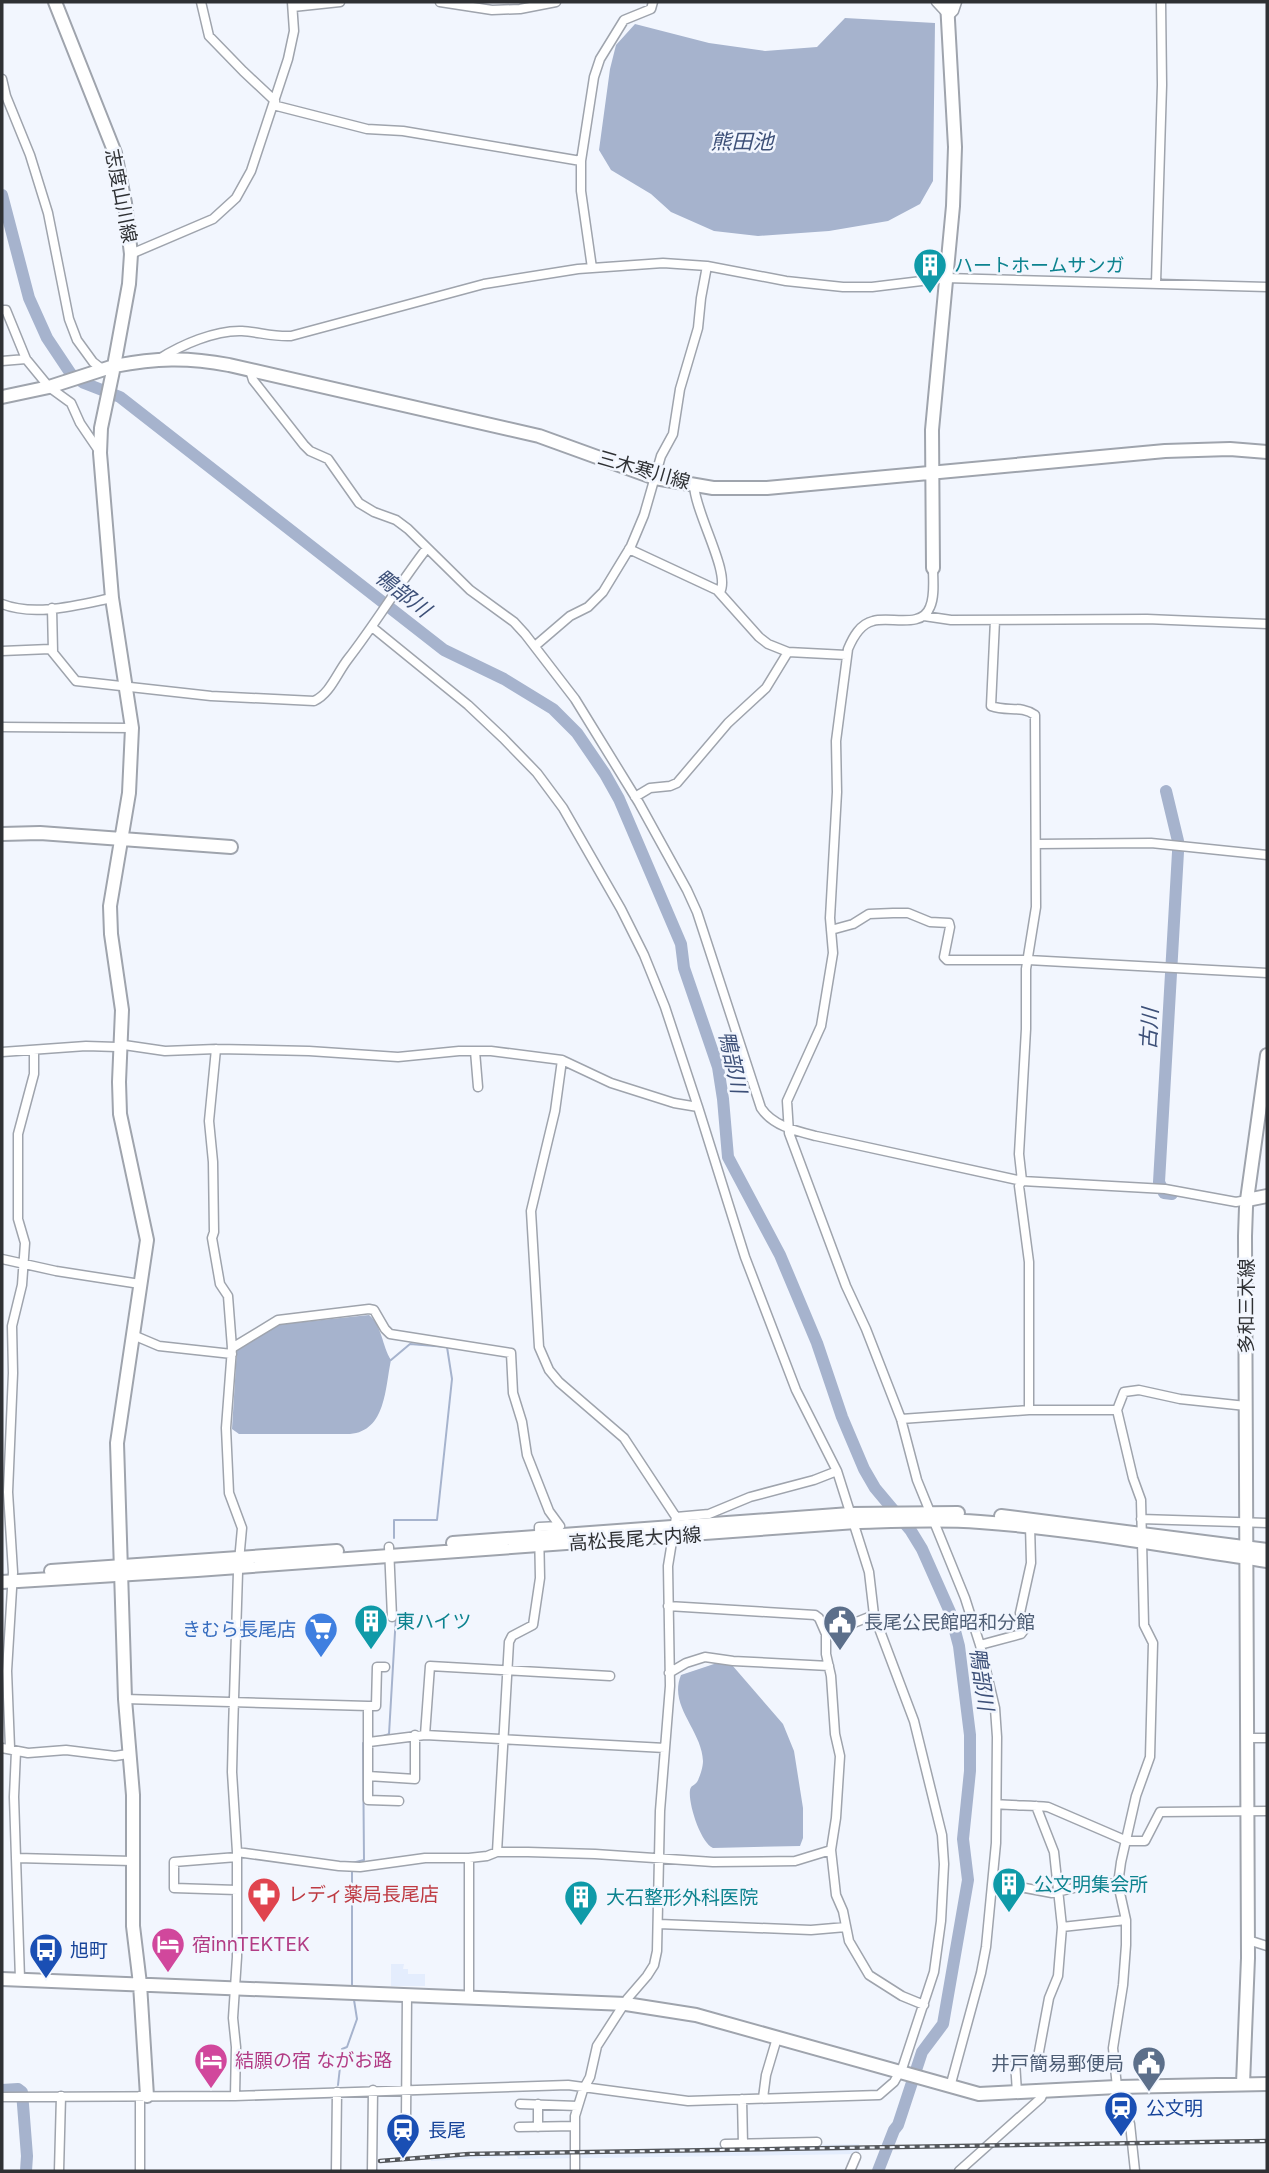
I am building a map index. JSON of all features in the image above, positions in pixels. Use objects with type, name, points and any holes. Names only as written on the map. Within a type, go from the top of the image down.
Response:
[{"type":"street","name":"志度山川線","points":[[55,2],[115,153],[131,254],[129,284],[105,368],[112,380],[103,418],[100,453],[112,598],[132,727],[129,793],[110,914],[122,995],[120,1114],[147,1233],[117,1443],[125,1699],[133,1795],[133,1926],[140,1984],[144,2096]]},
{"type":"street","points":[[201,2],[209,36],[274,103],[367,129],[403,131],[581,161]]},
{"type":"street","points":[[131,254],[195,228],[226,210],[236,198],[251,171],[293,41],[293,5],[340,2]]},
{"type":"street","points":[[440,2],[492,10],[520,9],[556,2]]},
{"type":"street","points":[[592,268],[581,191],[581,161],[594,77],[600,59],[624,20],[651,9],[653,2]]},
{"type":"street","points":[[936,2],[949,16]]},
{"type":"street","points":[[924,616],[930,608],[933,568],[930,472],[934,397],[953,206],[955,147],[947,2]]},
{"type":"street","points":[[949,16],[957,2]]},
{"type":"street","points":[[1156,283],[1162,85],[1161,2]]},
{"type":"street","points":[[2,79],[48,214],[69,319],[77,340],[93,362],[105,368]]},
{"type":"street","points":[[159,359],[171,351],[222,333],[240,331],[279,337],[298,335],[484,284],[592,268],[663,263],[707,266],[786,281],[842,287],[946,278],[1267,287]]},
{"type":"street","points":[[535,646],[570,616],[588,607],[603,592],[629,549],[644,515],[661,456],[673,434],[680,389],[698,328],[707,266]]},
{"type":"street","points":[[2,310],[6,310],[26,359],[71,403],[80,423],[100,453]]},
{"type":"street","points":[[2,361],[26,359]]},
{"type":"street","name":"三木寒川線","points":[[105,368],[159,359],[202,360],[539,436],[656,478],[739,489],[1165,451],[1230,449],[1267,452]]},
{"type":"street","points":[[2,397],[51,386],[105,368]]},
{"type":"street","points":[[250,370],[253,380],[304,445],[328,460],[359,503],[401,524],[470,590],[519,627],[575,699],[635,797],[687,890],[761,1108],[768,1118],[816,1136],[1022,1181],[1161,1189],[1236,1202],[1267,1196]]},
{"type":"street","points":[[694,485],[698,512],[719,564],[722,585],[720,592]]},
{"type":"street","points":[[2,650],[50,649],[76,681],[211,696],[314,701],[323,696],[427,548]]},
{"type":"street","points":[[629,549],[708,584],[720,592],[768,644],[788,652],[846,656]]},
{"type":"street","points":[[2,604],[34,610],[112,598]]},
{"type":"street","points":[[52,608],[53,652]]},
{"type":"street","points":[[944,2085],[982,1973],[993,1882],[998,1804],[995,1709],[980,1645],[929,1517],[901,1419],[846,1286],[787,1127],[787,1101],[821,1026],[833,953],[831,930],[837,792],[836,741],[846,656],[854,635],[873,621],[924,616],[951,620],[1147,619],[1267,624]]},
{"type":"street","points":[[995,620],[991,706],[1027,708],[1035,715],[1035,908],[1028,960],[1018,1154],[1022,1181],[1019,1186],[1029,1262],[1029,1410]]},
{"type":"street","points":[[2,2094],[20,2098],[235,2096],[568,2085],[688,2101],[879,2095],[902,2074],[934,1972],[941,1921],[944,1864],[942,1835],[914,1721],[874,1615],[869,1572],[837,1471],[796,1390],[745,1257],[665,1007],[644,955],[604,878],[563,808],[537,773],[468,705],[373,624]]},
{"type":"street","points":[[635,797],[650,788],[670,786],[677,782],[728,723],[766,688],[788,652]]},
{"type":"street","points":[[2,727],[132,727]]},
{"type":"street","points":[[2,834],[40,833],[231,848]]},
{"type":"street","points":[[1036,844],[1150,843],[1267,855]]},
{"type":"street","points":[[831,930],[853,924],[869,914],[908,913],[930,922],[948,923],[950,927],[944,957],[947,960],[1028,960],[1267,973]]},
{"type":"street","points":[[2,1052],[124,1045],[165,1051],[216,1049],[336,1052],[398,1057],[475,1051],[528,1054],[562,1060],[611,1083],[674,1103],[698,1107]]},
{"type":"street","points":[[216,1049],[209,1121],[213,1162],[212,1238],[220,1284],[228,1296],[232,1351],[227,1446],[229,1493],[242,1528],[232,1772],[237,1855],[237,1956],[233,2018],[236,2047],[235,2096]]},
{"type":"street","points":[[20,1979],[17,1858],[7,1692],[8,1492],[13,1373],[12,1326],[24,1264],[25,1243],[18,1219],[18,1134],[34,1074],[34,1051]]},
{"type":"street","points":[[475,1051],[478,1087]]},
{"type":"street","name":"多和三木線","points":[[1243,2084],[1249,1812],[1245,1266],[1247,1200],[1267,1055]]},
{"type":"street","points":[[562,1060],[555,1111],[531,1211],[539,1347],[549,1370],[559,1382],[611,1426],[634,1450],[675,1527],[670,1549],[669,1673],[658,1860],[657,1951],[654,1965],[597,2046],[590,2077],[578,2106],[575,2171]]},
{"type":"street","points":[[2,1259],[140,1284]]},
{"type":"street","points":[[133,1335],[159,1346],[232,1351],[268,1324],[278,1320],[369,1309],[374,1310],[390,1334],[511,1353],[513,1393],[522,1422],[527,1455],[549,1511],[560,1526],[539,1527],[540,1578],[533,1625],[512,1636],[509,1642],[497,1852]]},
{"type":"street","points":[[1135,2171],[1130,2124],[1117,2087],[1113,2048],[1123,1985],[1126,1920],[1118,1884],[1136,1796],[1150,1757],[1153,1643],[1144,1625],[1141,1500],[1117,1410],[1124,1392],[1139,1390],[1180,1399],[1247,1406]]},
{"type":"street","points":[[901,1419],[1029,1410],[1117,1410]]},
{"type":"street","points":[[675,1527],[750,1497],[837,1471]]},
{"type":"street","name":"高松長尾大内線","points":[[7,1577],[539,1541],[675,1527],[853,1518],[929,1517],[1092,1527],[1142,1538],[1245,1552],[1267,1550]]},
{"type":"street","points":[[1142,1519],[1267,1523]]},
{"type":"street","points":[[980,1645],[1021,1634],[1024,1630],[1020,1612],[1030,1570],[1030,1523]]},
{"type":"street","points":[[389,1552],[392,1618]]},
{"type":"street","name":"高松長尾大内線","points":[[1245,1552],[1267,1561]]},
{"type":"street","points":[[668,1606],[815,1615],[819,1618],[826,1634],[835,1734],[840,1756],[831,1850],[836,1895],[852,1948],[874,1980],[924,2006]]},
{"type":"street","points":[[826,1634],[874,1615]]},
{"type":"street","points":[[669,1673],[686,1663],[705,1657],[828,1666]]},
{"type":"street","points":[[125,1699],[376,1706],[377,1667],[385,1667]]},
{"type":"street","points":[[368,1776],[415,1779],[430,1667],[610,1676]]},
{"type":"street","points":[[368,1706],[368,1800],[398,1801]]},
{"type":"street","points":[[369,1742],[420,1735],[666,1748]]},
{"type":"street","points":[[1247,1738],[1267,1738]]},
{"type":"street","points":[[9,1749],[80,1750],[115,1756],[128,1754]]},
{"type":"street","points":[[998,1804],[1026,1808],[1048,1807],[1126,1841],[1145,1841],[1160,1812],[1267,1811]]},
{"type":"street","points":[[1017,2093],[1015,2061],[1031,2061],[1038,2057],[1049,1998],[1058,1976],[1062,1927],[1054,1852],[1036,1806]]},
{"type":"street","points":[[237,1890],[174,1888],[174,1862],[237,1855],[355,1867],[425,1858],[469,1858],[497,1852],[584,1853],[713,1862],[795,1861],[831,1850]]},
{"type":"street","points":[[17,1858],[132,1861]]},
{"type":"street","points":[[469,1858],[469,1998]]},
{"type":"street","points":[[993,1882],[1059,1893],[1096,1883],[1118,1884]]},
{"type":"street","points":[[1062,1927],[1126,1920]]},
{"type":"street","points":[[659,1924],[811,1930],[846,1927]]},
{"type":"street","points":[[1248,1940],[1267,1946]]},
{"type":"street","points":[[2,1979],[626,2004],[696,2015],[979,2094],[1117,2087],[1267,2084]]},
{"type":"street","points":[[406,2120],[407,1995]]},
{"type":"street","points":[[763,2098],[766,2075],[777,2038]]},
{"type":"street","points":[[372,2171],[373,2090]]},
{"type":"street","points":[[959,2171],[1008,2130],[1041,2098],[1044,2091]]},
{"type":"street","points":[[337,2092],[337,2171]]},
{"type":"street","points":[[59,2171],[61,2096]]},
{"type":"street","points":[[140,2171],[144,2096]]},
{"type":"street","points":[[742,2099],[743,2144]]},
{"type":"street","points":[[520,2104],[578,2106]]},
{"type":"street","points":[[538,2104],[538,2127]]},
{"type":"street","points":[[519,2127],[575,2126]]},
{"type":"street","points":[[725,2144],[817,2142]]},
{"type":"street","points":[[850,2171],[856,2157]]},
{"type":"shaded area","points":[[391,1964],[404,1964],[403,1969],[408,1969],[408,1974],[425,1974],[425,1986],[391,1986]]},
{"type":"shaded area","points":[[859,2144],[859,2154],[518,2159],[517,2156],[431,2161],[431,2155],[471,2153]]},
{"type":"water","name":"熊田池","points":[[845,18],[935,23],[933,181],[920,204],[888,221],[829,231],[758,236],[714,231],[671,212],[651,194],[611,170],[599,150],[616,45],[635,24],[709,43],[765,51],[817,47]]},
{"type":"water","points":[[369,1315],[377,1324],[391,1360],[382,1406],[371,1425],[350,1434],[239,1434],[232,1429],[237,1348],[274,1325]]},
{"type":"water","points":[[717,1663],[732,1665],[783,1724],[794,1751],[803,1808],[803,1838],[800,1846],[713,1848],[708,1845],[700,1831],[691,1804],[690,1790],[698,1780],[703,1761],[697,1739],[682,1708],[678,1686],[681,1675]]},
{"type":"waterway","name":"鴨部川","points":[[2,195],[29,298],[47,338],[71,374],[84,383],[120,397],[444,650],[504,679],[553,709],[577,733],[619,799],[681,944],[684,968],[718,1067],[728,1157],[780,1255],[817,1343],[842,1417],[864,1469],[875,1488],[911,1531],[922,1549],[950,1612],[959,1646],[970,1735],[970,1771],[963,1839],[968,1880],[943,2024],[922,2052],[898,2125],[878,2171]]},
{"type":"waterway","name":"古川","points":[[1166,791],[1178,841],[1178,852],[1159,1182],[1164,1193],[1172,1194]]},
{"type":"waterway","points":[[391,1360],[410,1344],[447,1347],[452,1379],[437,1520],[394,1520],[394,1538]]},
{"type":"waterway","points":[[381,1737],[389,1734],[396,1615]]},
{"type":"waterway","points":[[352,1863],[364,1860],[363,1743]]},
{"type":"waterway","points":[[352,1872],[352,1987]]},
{"type":"waterway","points":[[338,2085],[342,2049],[347,2047],[357,2019],[354,2000]]},
{"type":"waterway","points":[[2,2090],[18,2089],[22,2092],[26,2171]]},
{"type":"waterway","points":[[332,2163],[333,2113]]},
{"type":"railway","points":[[380,2161],[469,2154],[1267,2141]]},
{"type":"place","name":"ハートホームサンガ","points":[[930,295]]},
{"type":"place","name":"東ハイツ","points":[[371,1651]]},
{"type":"place","name":"長尾公民館昭和分館","points":[[840,1652]]},
{"type":"place","name":"きむら長尾店","points":[[321,1659]]},
{"type":"place","name":"公文明集会所","points":[[1009,1914]]},
{"type":"place","name":"レディ薬局長尾店","points":[[264,1924]]},
{"type":"place","name":"大石整形外科医院","points":[[581,1927]]},
{"type":"place","name":"宿innTEKTEK","points":[[168,1974]]},
{"type":"place","name":"旭町","points":[[46,1980]]},
{"type":"place","name":"結願の宿 ながお路","points":[[211,2090]]},
{"type":"place","name":"井戸簡易郵便局","points":[[1149,2093]]},
{"type":"place","name":"公文明","points":[[1121,2138]]},
{"type":"place","name":"長尾","points":[[403,2160]]}]
